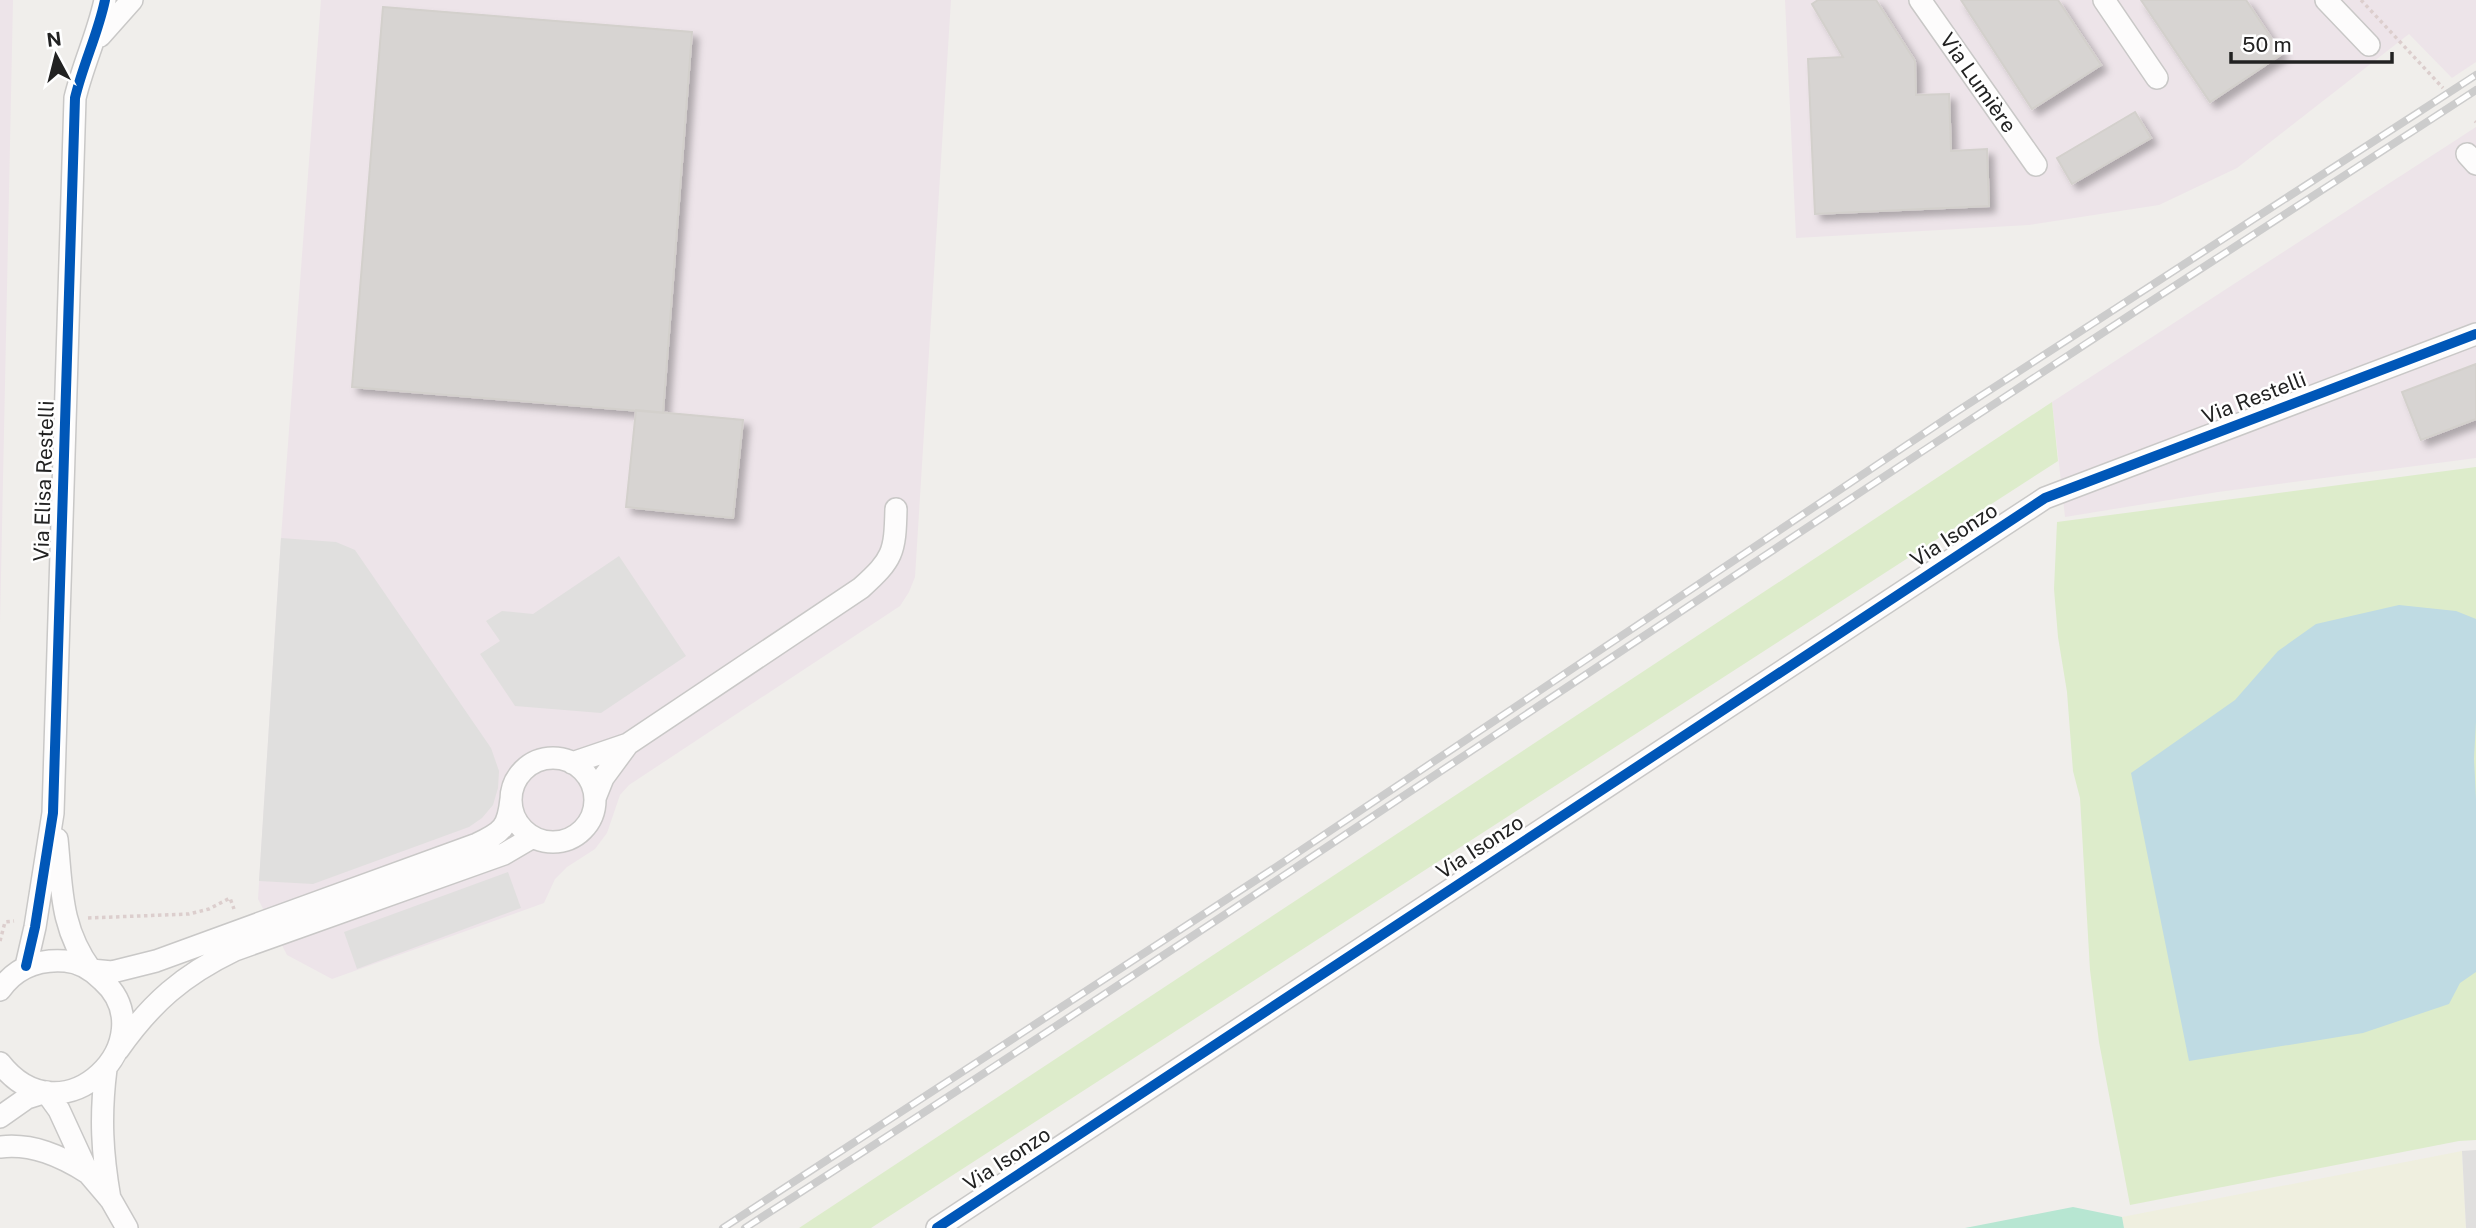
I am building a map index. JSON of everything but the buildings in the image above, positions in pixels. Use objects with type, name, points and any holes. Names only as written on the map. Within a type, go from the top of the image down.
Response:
[{"type":"street","name":"Via Elisa Restelli","points":[[26,966],[37,920],[53,813],[75,98],[105,0]]},
{"type":"street","name":"Via Elisa Restelli","points":[[92,46],[132,0]]},
{"type":"street","name":"Via Lumière","points":[[1920,0],[2036,165]]},
{"type":"street","points":[[2104,0],[2157,78]]},
{"type":"street","points":[[2326,0],[2369,45]]},
{"type":"street","name":"Via Restelli","points":[[2045,498],[2476,334]]},
{"type":"street","name":"Via Isonzo","points":[[937,1228],[2045,498]]},
{"type":"street","points":[[572,763],[628,744],[861,588],[885,565],[895,535],[896,509]]},
{"type":"street","points":[[511,799],[517,821],[533,837],[546,841],[571,838],[589,821],[603,778],[628,744]]},
{"type":"street","points":[[0,990],[7,980],[26,966],[47,960],[70,961],[91,970],[111,972],[156,961],[477,845],[504,828],[509,820],[513,786],[520,773],[531,764],[551,758],[572,763],[588,778],[595,798]]},
{"type":"street","name":"Via Elisa Restelli","points":[[53,813],[71,936],[78,952],[91,970],[108,985],[119,1005],[122,1027],[118,1050]]},
{"type":"street","points":[[0,1063],[9,1074],[26,1086],[46,1092],[68,1092],[89,1084],[106,1069],[138,1020],[158,1000],[176,984],[215,960],[235,950],[504,853],[533,837]]},
{"type":"street","points":[[106,1069],[101,1125],[111,1200]]},
{"type":"street","points":[[0,1117],[27,1098],[46,1092]]},
{"type":"street","points":[[46,1092],[59,1110],[88,1173],[111,1200],[127,1228]]},
{"type":"street","points":[[0,1147],[26,1147],[46,1151],[66,1159],[88,1173]]},
{"type":"path","points":[[2361,0],[2443,88]]},
{"type":"path","points":[[67,919],[189,914],[209,909],[230,898],[242,930]]},
{"type":"path","points":[[0,941],[5,922],[37,920]]},
{"type":"shaded area","points":[[0,0],[13,0],[0,624]]},
{"type":"shaded area","points":[[321,0],[951,0],[915,577],[909,592],[900,606],[629,785],[620,795],[607,833],[595,849],[567,867],[555,879],[544,903],[332,979],[287,955],[258,899],[281,538]]},
{"type":"shaded area","points":[[1785,0],[2476,0],[2476,62],[2452,78],[2409,34],[2237,168],[2159,205],[2029,225],[1796,238]]},
{"type":"shaded area","points":[[2476,127],[2476,458],[2218,492],[2065,517],[2052,402]]},
{"type":"shaded area","points":[[281,538],[336,542],[355,550],[491,748],[499,771],[493,805],[482,818],[469,827],[313,884],[259,881]]},
{"type":"shaded area","points":[[619,556],[686,656],[601,713],[515,706],[480,654],[500,641],[486,621],[502,611],[533,614]]},
{"type":"shaded area","points":[[508,872],[521,908],[357,969],[344,932]]},
{"type":"shaded area","points":[[2476,1150],[2476,1228],[2466,1228],[2462,1151]]},
{"type":"green space","points":[[2052,402],[2058,461],[871,1228],[799,1228]]},
{"type":"green space","points":[[2476,467],[2476,1140],[2459,1141],[2130,1205],[2099,1042],[2090,970],[2080,798],[2073,771],[2067,692],[2054,589],[2057,522]]},
{"type":"green space","points":[[2462,1151],[2466,1228],[2124,1228],[2122,1217]]},
{"type":"green space","points":[[2073,1207],[2122,1217],[2124,1228],[1965,1228]]},
{"type":"water","points":[[2399,605],[2456,611],[2476,619],[2476,972],[2460,983],[2449,1004],[2363,1033],[2189,1061],[2131,773],[2235,700],[2278,651],[2316,624]]},
{"type":"railway","points":[[723,1228],[1276,867],[1956,412],[2476,75]]},
{"type":"railway","points":[[745,1228],[1209,925],[2041,373],[2476,90]]},
{"type":"cycle path","points":[[26,966],[53,813],[75,98],[105,0]]},
{"type":"cycle path","points":[[937,1228],[2045,498],[2476,334]]}]
